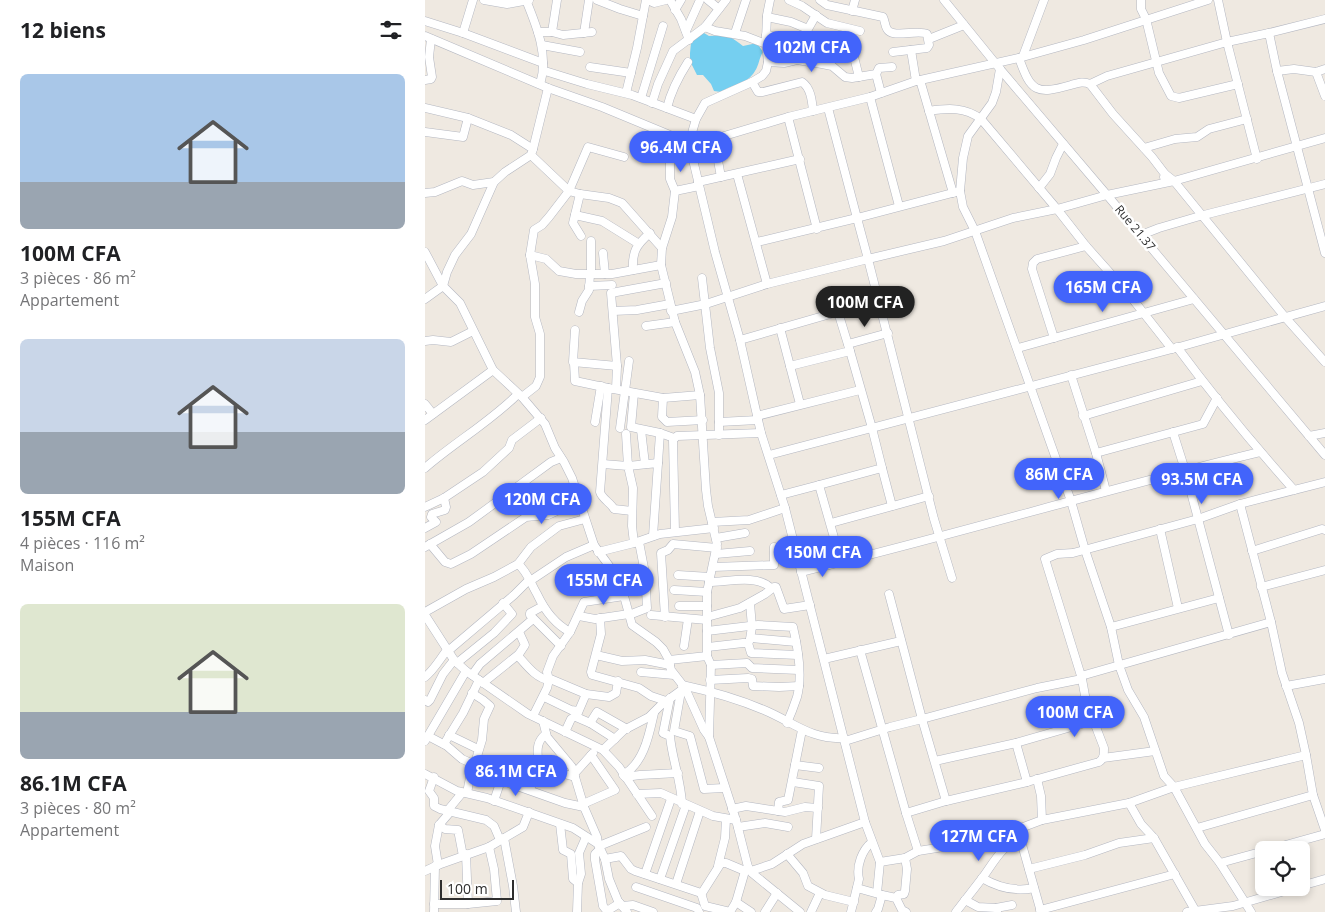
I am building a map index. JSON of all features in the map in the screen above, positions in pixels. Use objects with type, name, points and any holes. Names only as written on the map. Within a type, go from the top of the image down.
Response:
[{"type":"street","points":[[463,33],[473,0]]},
{"type":"street","points":[[483,0],[507,4],[527,0],[542,45],[544,67],[540,84]]},
{"type":"street","points":[[552,32],[557,0]]},
{"type":"street","points":[[583,33],[589,0]]},
{"type":"street","points":[[597,0],[643,16]]},
{"type":"street","points":[[626,93],[647,0],[654,3],[668,0],[675,10],[689,40]]},
{"type":"street","points":[[675,10],[681,0]]},
{"type":"street","points":[[686,31],[700,0]]},
{"type":"street","points":[[708,0],[719,9]]},
{"type":"street","points":[[652,103],[673,50],[705,27],[726,0]]},
{"type":"street","points":[[735,33],[747,0]]},
{"type":"street","points":[[770,0],[767,16],[766,44],[768,62],[766,72],[752,82],[708,100],[696,119],[689,143],[715,252],[740,340],[761,433],[785,508],[865,822],[880,862],[878,909],[876,912]]},
{"type":"street","points":[[789,0],[827,23],[860,31]]},
{"type":"street","points":[[820,0],[827,5],[883,18],[889,32],[910,33],[921,31],[927,34],[929,38],[927,48],[893,52]]},
{"type":"street","points":[[852,11],[855,0]]},
{"type":"street","name":"Rue 21.37","points":[[944,0],[997,66],[1325,455]]},
{"type":"street","points":[[1044,0],[1021,57],[1030,83],[1037,89],[1052,90],[1082,82],[1090,84],[1113,114],[1165,174],[1174,181],[1285,317],[1321,353],[1325,362]]},
{"type":"street","points":[[1141,0],[1141,9],[1146,19],[1162,80],[1171,96],[1179,98],[1238,84]]},
{"type":"street","points":[[425,80],[430,80],[432,76],[428,37],[689,143],[714,139],[788,117],[881,94],[918,81],[997,66],[1208,0]]},
{"type":"street","points":[[1218,0],[1257,159]]},
{"type":"street","points":[[767,16],[791,22],[808,29],[815,15]]},
{"type":"street","points":[[1090,84],[1107,76],[1227,42],[1325,19]]},
{"type":"street","points":[[425,21],[463,33],[544,67],[555,74],[626,93],[696,119]]},
{"type":"street","points":[[929,38],[964,25]]},
{"type":"street","points":[[641,98],[663,26]]},
{"type":"street","points":[[705,27],[715,31],[735,33],[766,44]]},
{"type":"street","points":[[538,32],[552,32],[563,35],[592,32]]},
{"type":"street","points":[[1269,33],[1277,71],[1308,188],[1322,225],[1325,253]]},
{"type":"street","points":[[766,35],[847,47],[855,58],[859,77]]},
{"type":"street","points":[[542,45],[580,52]]},
{"type":"street","points":[[911,50],[918,81],[956,192],[975,231],[1071,501],[1111,628],[1119,665],[1128,690],[1144,717],[1164,776],[1174,787],[1205,844],[1220,863],[1251,912]]},
{"type":"street","points":[[768,62],[782,63],[797,60],[822,64],[832,66],[845,77],[876,74]]},
{"type":"street","points":[[667,108],[679,77],[688,62]]},
{"type":"street","points":[[956,192],[968,136],[992,103],[996,92],[997,66]]},
{"type":"street","points":[[590,67],[631,73]]},
{"type":"street","points":[[881,94],[876,74],[879,68],[892,67]]},
{"type":"street","points":[[1277,71],[1294,69],[1316,72],[1325,69]]},
{"type":"street","points":[[1316,72],[1325,96]]},
{"type":"street","points":[[425,299],[443,286],[455,256],[471,234],[493,182],[532,152],[555,74]]},
{"type":"street","points":[[752,82],[757,92],[802,82],[806,84],[808,89],[813,111]]},
{"type":"street","points":[[869,97],[899,206]]},
{"type":"street","points":[[425,108],[468,118],[511,135],[532,152],[569,191],[609,198],[622,203],[662,248]]},
{"type":"street","points":[[828,108],[888,333],[939,538],[952,578]]},
{"type":"street","points":[[929,111],[951,108],[973,113],[981,119],[1086,246],[1175,348],[1260,452],[1294,490]]},
{"type":"street","points":[[788,117],[817,229]]},
{"type":"street","points":[[425,132],[463,137],[468,118]]},
{"type":"street","points":[[1144,148],[1175,139],[1197,136],[1209,128],[1247,119]]},
{"type":"street","points":[[613,311],[706,304],[767,284],[944,241],[1013,218],[1057,209],[1107,195],[1163,184],[1257,159],[1325,138]]},
{"type":"street","points":[[714,139],[721,177]]},
{"type":"street","points":[[1039,188],[1050,174],[1063,144]]},
{"type":"street","points":[[425,468],[442,453],[480,427],[539,381],[541,370],[539,334],[535,316],[535,284],[530,255],[534,228],[542,225],[569,191],[588,147],[624,157]]},
{"type":"street","points":[[675,192],[721,177],[799,158]]},
{"type":"street","points":[[635,886],[702,910],[730,912],[736,902],[748,870],[737,824],[709,737],[711,665],[707,656],[707,592],[717,551],[706,490],[700,395],[695,372],[675,322],[661,265],[662,248],[672,217],[675,192],[670,179],[670,160]]},
{"type":"street","points":[[737,174],[767,284]]},
{"type":"street","points":[[1163,184],[1165,174]]},
{"type":"street","points":[[425,193],[431,193],[462,181],[476,185],[493,182]]},
{"type":"street","points":[[1141,235],[1201,216],[1325,184]]},
{"type":"street","points":[[757,242],[817,229],[956,192]]},
{"type":"street","points":[[580,194],[573,225],[581,236]]},
{"type":"street","points":[[575,216],[602,221],[639,244]]},
{"type":"street","points":[[633,270],[633,255],[639,244],[650,233]]},
{"type":"street","points":[[579,312],[589,286],[591,241]]},
{"type":"street","points":[[1053,338],[1032,269],[1033,263],[1037,260],[1086,246]]},
{"type":"street","points":[[425,252],[443,286],[460,303],[493,370],[541,418],[555,448],[570,473],[596,548],[615,574],[633,627],[663,649],[674,675],[709,737]]},
{"type":"street","points":[[603,253],[605,274]]},
{"type":"street","points":[[530,255],[546,259],[559,271],[591,274],[605,274],[661,265]]},
{"type":"street","points":[[702,278],[710,348],[719,393],[719,435]]},
{"type":"street","points":[[595,422],[617,366],[611,293],[666,283]]},
{"type":"street","points":[[589,286],[612,285]]},
{"type":"street","points":[[1018,348],[1193,298]]},
{"type":"street","points":[[740,340],[879,300]]},
{"type":"street","points":[[769,454],[1175,348],[1325,306]]},
{"type":"street","points":[[838,312],[873,428],[891,506]]},
{"type":"street","points":[[646,326],[675,322]]},
{"type":"street","points":[[780,328],[800,404]]},
{"type":"street","points":[[575,330],[573,360],[575,363],[575,381],[663,398],[700,395]]},
{"type":"street","points":[[425,341],[451,342],[473,331]]},
{"type":"street","points":[[790,366],[849,348],[888,333]]},
{"type":"street","points":[[579,616],[588,619],[601,618],[629,614],[647,608],[645,573],[636,542],[632,511],[633,488],[623,431],[629,361]]},
{"type":"street","points":[[575,363],[617,366]]},
{"type":"street","points":[[425,420],[493,370]]},
{"type":"street","points":[[1071,375],[1106,491]]},
{"type":"street","points":[[1083,416],[1202,381]]},
{"type":"street","points":[[608,388],[600,495],[610,502],[616,510],[632,511]]},
{"type":"street","points":[[719,422],[758,418],[800,404],[861,390]]},
{"type":"street","points":[[634,393],[630,426],[641,430],[660,433],[674,438],[677,436],[761,433]]},
{"type":"street","points":[[663,398],[662,417],[667,422],[703,420]]},
{"type":"street","points":[[1096,453],[1203,424],[1217,398]]},
{"type":"street","points":[[425,404],[433,414]]},
{"type":"street","points":[[425,507],[444,498],[491,466],[510,446],[512,440],[541,418]]},
{"type":"street","points":[[641,430],[645,464]]},
{"type":"street","points":[[1173,432],[1229,635]]},
{"type":"street","points":[[653,536],[660,433]]},
{"type":"street","points":[[1309,436],[1325,433]]},
{"type":"street","points":[[674,438],[675,532]]},
{"type":"street","points":[[801,572],[939,538],[1106,491],[1260,452]]},
{"type":"street","points":[[561,458],[551,462],[469,522],[428,546],[445,562],[451,564],[471,554],[527,517],[548,515],[579,501]]},
{"type":"street","points":[[603,464],[628,466],[658,463]]},
{"type":"street","points":[[781,495],[882,468]]},
{"type":"street","points":[[1103,758],[1104,748],[1085,696],[1045,559],[1057,554],[1085,550],[1240,504],[1325,482]]},
{"type":"street","points":[[819,486],[841,562]]},
{"type":"street","points":[[831,523],[929,496]]},
{"type":"street","points":[[428,515],[445,510],[444,498]]},
{"type":"street","points":[[1240,504],[1286,686],[1299,723],[1313,795],[1325,830]]},
{"type":"street","points":[[425,677],[448,650],[530,580],[566,557],[596,548],[636,542],[653,536],[749,520],[785,508]]},
{"type":"street","points":[[425,528],[436,522],[428,515]]},
{"type":"street","points":[[585,519],[559,526],[528,550],[518,564],[466,589],[425,613],[428,628],[456,661],[475,677],[543,722],[601,749],[626,779],[652,816]]},
{"type":"street","points":[[1160,529],[1179,608]]},
{"type":"street","points":[[1252,551],[1322,529],[1325,530]]},
{"type":"street","points":[[716,538],[745,533]]},
{"type":"street","points":[[665,617],[661,553],[669,550],[673,544],[717,551],[750,551]]},
{"type":"street","points":[[713,567],[774,565],[774,547]]},
{"type":"street","points":[[518,564],[530,580],[543,606],[555,622],[570,632]]},
{"type":"street","points":[[1261,587],[1325,570]]},
{"type":"street","points":[[678,575],[710,580],[763,582],[771,588]]},
{"type":"street","points":[[651,615],[688,619],[707,618],[730,612],[750,603],[771,588],[777,587],[783,609],[810,605]]},
{"type":"street","points":[[673,590],[707,592]]},
{"type":"street","points":[[889,594],[946,802]]},
{"type":"street","points":[[533,716],[544,697],[549,679],[547,672],[553,656],[570,632],[584,602],[624,596]]},
{"type":"street","points":[[1111,628],[1219,598]]},
{"type":"street","points":[[426,703],[443,674],[456,661],[494,633],[512,614],[503,603]]},
{"type":"street","points":[[750,603],[752,627],[749,641],[751,653],[798,655]]},
{"type":"street","points":[[543,606],[530,613],[533,620],[561,646]]},
{"type":"street","points":[[679,606],[707,606]]},
{"type":"street","points":[[601,618],[601,634],[591,672],[592,675],[618,681],[639,688],[651,696],[668,700]]},
{"type":"street","points":[[684,646],[688,619]]},
{"type":"street","points":[[444,744],[472,692],[480,664],[533,620]]},
{"type":"street","points":[[575,776],[591,755],[627,729],[654,714],[683,688],[710,691],[763,710],[802,730],[827,738],[844,740],[1081,678],[1119,665],[1271,622]]},
{"type":"street","points":[[707,631],[758,625],[792,626],[798,655],[799,686],[787,723]]},
{"type":"street","points":[[519,632],[525,645],[519,654],[475,677],[459,683],[427,738],[444,744],[462,759],[474,763],[501,780],[565,803],[584,806],[615,790],[626,779],[641,756],[654,714]]},
{"type":"street","points":[[708,646],[749,641],[796,642]]},
{"type":"street","points":[[824,659],[901,641]]},
{"type":"street","points":[[860,650],[918,851]]},
{"type":"street","points":[[519,654],[519,658],[541,679],[549,679],[586,694],[609,697],[616,693],[618,681]]},
{"type":"street","points":[[595,656],[615,660],[669,662],[707,656]]},
{"type":"street","points":[[711,665],[747,663],[751,668],[799,670]]},
{"type":"street","points":[[641,672],[674,675]]},
{"type":"street","points":[[710,680],[748,678],[752,679],[753,686],[799,686]]},
{"type":"street","points":[[1286,686],[1325,679]]},
{"type":"street","points":[[459,683],[490,706],[483,719],[482,740],[465,793],[439,823],[435,846],[437,865],[434,908],[496,902],[498,900],[489,847]]},
{"type":"street","points":[[683,688],[674,730],[689,736],[704,789],[724,788]]},
{"type":"street","points":[[565,732],[571,719],[577,714],[586,694]]},
{"type":"street","points":[[544,697],[571,710],[615,739]]},
{"type":"street","points":[[660,879],[684,804],[678,773],[671,752],[670,736],[663,733],[668,700]]},
{"type":"street","points":[[590,723],[597,712],[627,729]]},
{"type":"street","points":[[935,761],[1016,743],[1093,721]]},
{"type":"street","points":[[543,722],[546,734],[567,760],[575,776],[584,806],[594,827],[605,859],[609,878],[623,907]]},
{"type":"street","points":[[778,811],[779,802],[788,800],[802,730]]},
{"type":"street","points":[[530,790],[539,744],[542,737],[546,734]]},
{"type":"street","points":[[449,735],[478,749]]},
{"type":"street","points":[[453,750],[457,739]]},
{"type":"street","points":[[1016,743],[1027,782]]},
{"type":"street","points":[[906,814],[1099,762],[1103,758],[1155,751]]},
{"type":"street","points":[[591,755],[615,790]]},
{"type":"street","points":[[880,862],[905,858],[918,851],[956,845],[980,836],[1018,830],[1042,820],[1129,803],[1174,787],[1306,755]]},
{"type":"street","points":[[795,765],[819,768]]},
{"type":"street","points":[[536,766],[575,776]]},
{"type":"street","points":[[626,779],[640,774],[678,773]]},
{"type":"street","points":[[425,774],[434,777],[453,789],[529,812],[577,830],[599,846]]},
{"type":"street","points":[[434,777],[429,792],[434,798],[433,804],[436,808],[486,820],[495,826],[502,839],[513,886],[516,912]]},
{"type":"street","points":[[1037,779],[1041,796],[1042,820]]},
{"type":"street","points":[[494,801],[501,780]]},
{"type":"street","points":[[793,782],[819,786],[816,839]]},
{"type":"street","points":[[637,794],[661,793],[700,811],[737,824],[765,823],[788,826]]},
{"type":"street","points":[[1197,828],[1313,795]]},
{"type":"street","points":[[645,874],[671,799]]},
{"type":"street","points":[[1129,803],[1141,824],[1154,838],[1175,874],[1191,911],[1245,903],[1268,896]]},
{"type":"street","points":[[732,809],[741,806],[785,812],[805,807],[818,808]]},
{"type":"street","points":[[676,884],[700,811]]},
{"type":"street","points":[[425,871],[489,847],[523,827],[529,812]]},
{"type":"street","points":[[702,910],[701,893],[718,866],[725,838],[726,819]]},
{"type":"street","points":[[748,870],[771,864],[803,844],[865,822]]},
{"type":"street","points":[[560,824],[563,850],[571,854],[573,878],[578,883]]},
{"type":"street","points":[[439,825],[445,829],[458,830],[464,855],[468,904]]},
{"type":"street","points":[[645,827],[599,846],[595,854],[595,860],[603,906],[607,912],[633,905],[653,912]]},
{"type":"street","points":[[1018,830],[1041,911],[1175,874]]},
{"type":"street","points":[[1300,841],[1325,834]]},
{"type":"street","points":[[577,912],[578,883],[581,874],[579,853],[586,836]]},
{"type":"street","points":[[956,912],[1000,853],[1012,842],[1021,838]]},
{"type":"street","points":[[1029,869],[1085,855],[1119,843],[1154,838]]},
{"type":"street","points":[[851,912],[857,888],[861,855],[872,842]]},
{"type":"street","points":[[1220,863],[1255,853]]},
{"type":"street","points":[[787,854],[803,873],[807,886],[854,902]]},
{"type":"street","points":[[605,859],[621,856],[631,869],[701,893]]},
{"type":"street","points":[[896,898],[897,894],[904,894],[905,891],[907,869],[905,858]]},
{"type":"street","points":[[718,866],[721,863],[726,863],[748,870],[798,911]]},
{"type":"street","points":[[982,878],[997,886],[1012,890],[1034,888]]},
{"type":"street","points":[[1310,883],[1325,879]]},
{"type":"street","points":[[857,888],[896,898]]},
{"type":"street","points":[[811,912],[820,892]]},
{"type":"street","points":[[765,912],[777,893]]},
{"type":"street","points":[[896,898],[905,912]]},
{"type":"street","points":[[965,900],[978,907],[996,910],[1012,904]]},
{"type":"street","points":[[736,902],[751,912]]},
{"type":"water","points":[[700,33],[709,36],[728,36],[743,46],[757,43],[763,52],[752,76],[744,82],[721,92],[714,91],[703,75],[697,75],[690,61],[691,43]]}]
